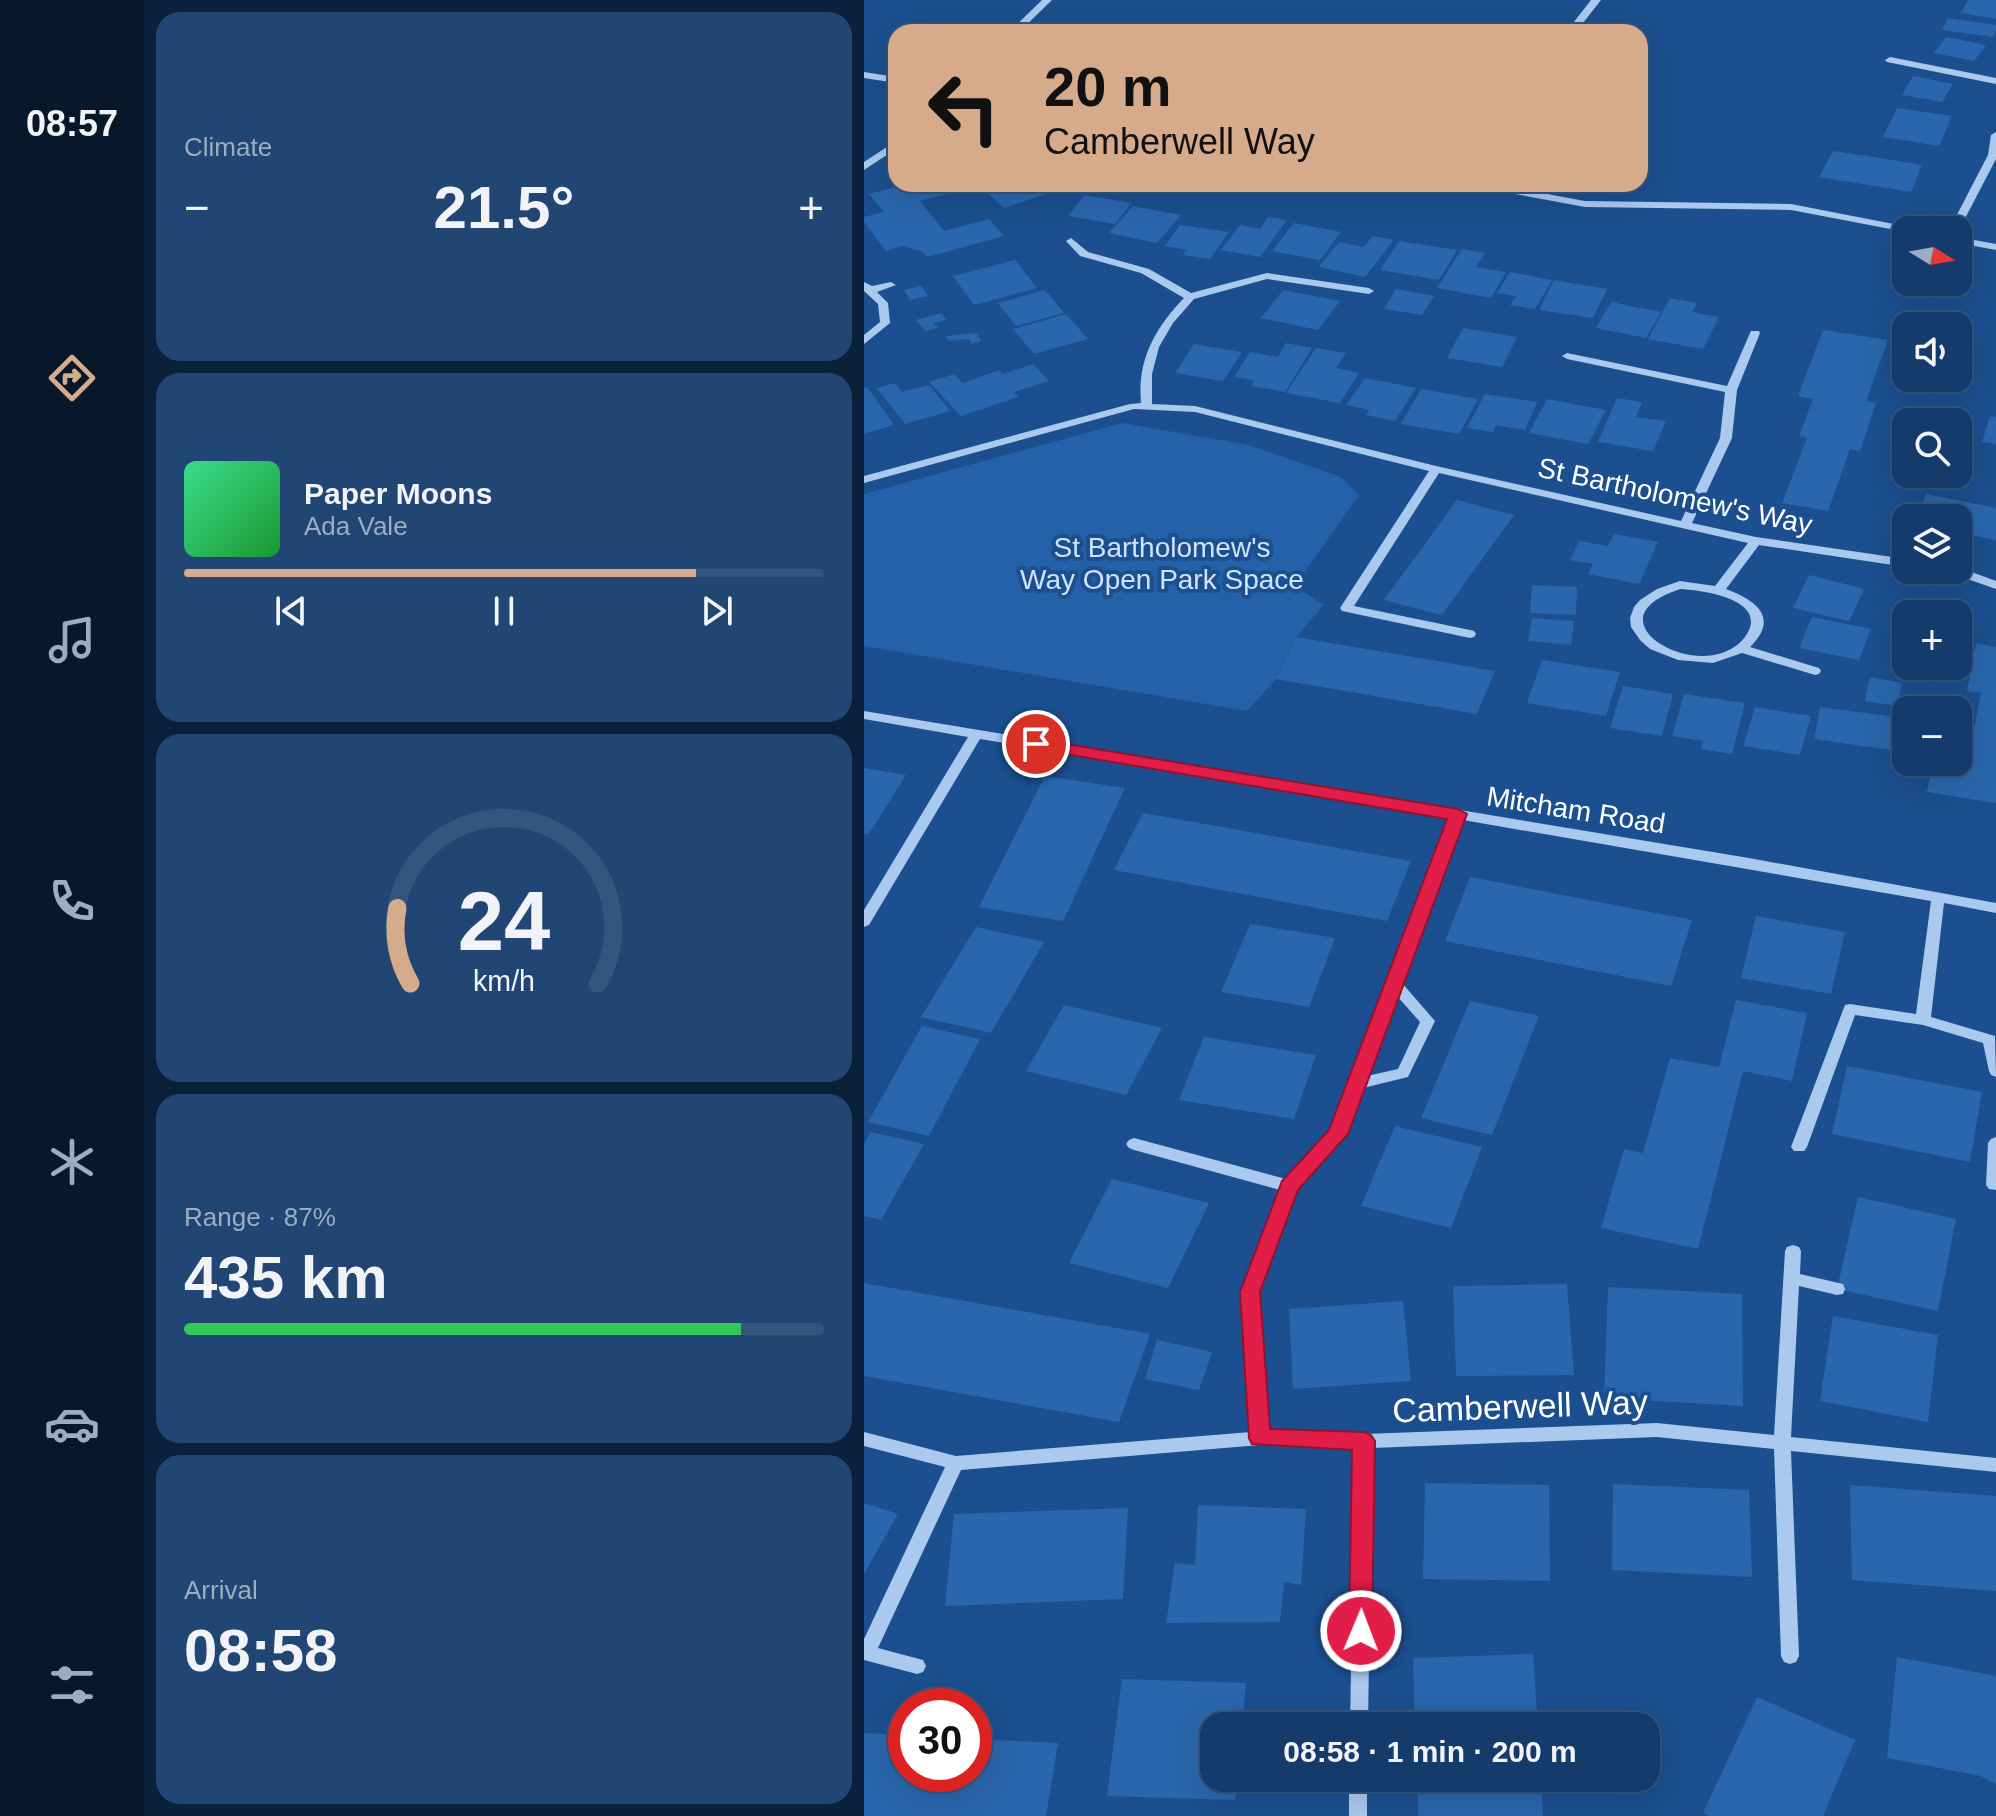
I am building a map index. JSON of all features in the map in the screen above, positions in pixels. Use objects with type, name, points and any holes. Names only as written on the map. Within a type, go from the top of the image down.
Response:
[{"type":"street","points":[[1022,24],[1047,0]]},
{"type":"street","points":[[1577,24],[1596,0]]},
{"type":"street","points":[[1890,60],[1996,81]]},
{"type":"street","points":[[864,75],[888,79]]},
{"type":"street","points":[[1961,216],[1993,155],[1996,135]]},
{"type":"street","points":[[864,167],[888,150]]},
{"type":"street","points":[[1520,192],[1585,204],[1791,207],[1892,227]]},
{"type":"street","points":[[1071,241],[1084,254],[1145,271],[1190,297]]},
{"type":"street","points":[[1972,243],[1996,247]]},
{"type":"street","points":[[1147,406],[1143,385],[1153,344],[1171,317],[1190,297],[1267,276],[1369,291]]},
{"type":"street","points":[[867,287],[891,285]]},
{"type":"street","points":[[864,341],[885,323],[883,303],[867,287]]},
{"type":"street","points":[[1686,523],[1726,438],[1731,390],[1755,333]]},
{"type":"street","points":[[1567,356],[1731,390]]},
{"type":"street","name":"St Bartholomew's Way","points":[[864,480],[1134,406],[1195,409],[1436,469],[1756,541],[1892,561]]},
{"type":"street","points":[[1436,469],[1346,608],[1470,634]]},
{"type":"street","points":[[1720,588],[1756,541]]},
{"type":"street","points":[[1972,576],[1996,585]]},
{"type":"street","points":[[1741,649],[1757,628],[1756,616],[1748,605],[1720,588],[1680,585],[1662,589],[1647,598],[1638,609],[1636,621],[1641,634],[1668,653],[1706,659],[1741,649],[1815,671]]},
{"type":"street","name":"Mitcham Road","points":[[864,715],[1996,908]]},
{"type":"street","points":[[864,922],[976,734]]},
{"type":"street","points":[[1260,1438],[1250,1292],[1289,1186],[1338,1134],[1458,814]]},
{"type":"street","points":[[1923,1020],[1938,898]]},
{"type":"street","points":[[1357,1084],[1403,1073],[1428,1021],[1394,984]]},
{"type":"street","points":[[1799,1147],[1850,1009],[1923,1020],[1990,1040],[1996,1071]]},
{"type":"street","points":[[1994,1185],[1996,1143]]},
{"type":"street","points":[[1134,1144],[1289,1186]]},
{"type":"street","points":[[1790,1656],[1782,1443],[1793,1251]]},
{"type":"street","points":[[1791,1278],[1837,1289]]},
{"type":"street","name":"Camberwell Way","points":[[864,1439],[956,1463],[1260,1438],[1364,1441],[1657,1430],[1996,1465]]},
{"type":"street","points":[[1359,1712],[1364,1441]]},
{"type":"street","points":[[917,1666],[866,1652],[956,1463]]},
{"type":"street","points":[[1358,1792],[1358,1816]]},
{"type":"green space","name":"St Bartholomew's Way Open Park Space","points":[[1122,423],[1249,445],[1341,477],[1359,495],[1295,586],[1324,605],[1296,637],[1276,679],[1247,711],[864,646],[864,494]]},
{"type":"building","points":[[1968,0],[1996,0],[1996,19],[1961,13]]},
{"type":"building","points":[[1948,18],[1996,25],[1996,31],[1993,37],[1942,30]]},
{"type":"building","points":[[1946,37],[1986,45],[1974,61],[1934,53]]},
{"type":"building","points":[[1913,76],[1953,84],[1942,102],[1902,95]]},
{"type":"building","points":[[1897,108],[1952,116],[1939,146],[1883,137]]},
{"type":"building","points":[[1833,151],[1922,165],[1911,192],[1819,177]]},
{"type":"building","points":[[888,189],[888,192],[955,192],[920,201],[944,231],[989,219],[1004,236],[927,257],[922,251],[902,246],[886,251],[864,222],[864,217],[884,212],[869,194]]},
{"type":"building","points":[[986,192],[1052,192],[1004,208]]},
{"type":"building","points":[[1084,195],[1132,203],[1115,224],[1068,216]]},
{"type":"building","points":[[1133,206],[1181,215],[1157,243],[1109,233]]},
{"type":"building","points":[[1268,217],[1287,220],[1260,257],[1221,250],[1240,225],[1260,229]]},
{"type":"building","points":[[1294,223],[1341,232],[1320,260],[1272,251]]},
{"type":"building","points":[[1180,225],[1229,232],[1210,259],[1183,255],[1186,250],[1165,246]]},
{"type":"building","points":[[1373,236],[1394,240],[1365,277],[1319,267],[1339,242],[1364,247]]},
{"type":"building","points":[[1399,241],[1457,250],[1439,280],[1380,270]]},
{"type":"building","points":[[1462,249],[1485,253],[1476,267],[1506,272],[1491,298],[1437,288]]},
{"type":"building","points":[[1015,260],[1037,288],[974,305],[953,276]]},
{"type":"building","points":[[1510,272],[1552,280],[1535,309],[1510,305],[1516,296],[1497,293]]},
{"type":"building","points":[[1554,280],[1607,289],[1593,318],[1539,310]]},
{"type":"building","points":[[921,286],[928,296],[910,300],[904,290]]},
{"type":"building","points":[[1396,289],[1434,296],[1422,315],[1384,309]]},
{"type":"building","points":[[1045,290],[1064,313],[1016,326],[998,303]]},
{"type":"building","points":[[1283,290],[1340,301],[1318,330],[1261,318]]},
{"type":"building","points":[[1670,298],[1697,303],[1692,312],[1719,317],[1703,349],[1648,339]]},
{"type":"building","points":[[1611,302],[1661,312],[1646,338],[1596,328]]},
{"type":"building","points":[[941,313],[946,320],[934,323],[938,328],[925,331],[916,320]]},
{"type":"building","points":[[1066,314],[1088,339],[1034,354],[1013,329]]},
{"type":"building","points":[[1463,328],[1517,337],[1502,367],[1447,358]]},
{"type":"building","points":[[1823,330],[1888,340],[1866,401],[1876,403],[1860,451],[1850,449],[1828,511],[1782,503],[1807,438],[1799,436],[1813,399],[1798,396]]},
{"type":"building","points":[[977,333],[981,341],[972,344],[969,339],[949,341],[945,336]]},
{"type":"building","points":[[1286,343],[1312,348],[1285,392],[1251,386],[1254,380],[1234,377],[1250,352],[1278,357]]},
{"type":"building","points":[[1194,344],[1242,352],[1223,381],[1175,373]]},
{"type":"building","points":[[1316,348],[1346,353],[1336,368],[1359,373],[1340,403],[1286,393]]},
{"type":"building","points":[[1033,364],[1049,381],[1014,392],[1018,397],[961,416],[929,382],[954,374],[963,383],[999,370],[1003,374]]},
{"type":"building","points":[[1365,378],[1416,388],[1395,421],[1366,415],[1369,410],[1346,405]]},
{"type":"building","points":[[895,383],[902,392],[929,385],[950,411],[905,424],[877,388]]},
{"type":"building","points":[[867,387],[894,425],[864,434],[864,388]]},
{"type":"building","points":[[1421,389],[1478,399],[1459,434],[1401,424]]},
{"type":"building","points":[[1485,394],[1537,402],[1525,430],[1496,425],[1493,432],[1467,428]]},
{"type":"building","points":[[1617,398],[1642,402],[1636,417],[1666,421],[1653,451],[1598,442]]},
{"type":"building","points":[[1547,399],[1606,410],[1588,444],[1529,433]]},
{"type":"building","points":[[1990,416],[1996,417],[1996,444],[1982,442]]},
{"type":"building","points":[[1926,494],[1996,508],[1996,540],[1972,535],[1972,504],[1922,504]]},
{"type":"building","points":[[1457,500],[1514,515],[1442,615],[1384,600]]},
{"type":"building","points":[[1614,534],[1658,542],[1639,584],[1588,574],[1593,564],[1570,560],[1579,541],[1608,546]]},
{"type":"building","points":[[1809,575],[1864,589],[1849,621],[1793,608]]},
{"type":"building","points":[[1532,585],[1577,587],[1576,615],[1530,613]]},
{"type":"building","points":[[1812,617],[1871,629],[1859,660],[1799,648]]},
{"type":"building","points":[[1532,618],[1574,621],[1571,645],[1528,641]]},
{"type":"building","points":[[1296,637],[1495,671],[1477,714],[1276,679]]},
{"type":"building","points":[[1976,643],[1996,647],[1996,803],[1927,792],[1930,776],[1972,776],[1972,735],[1981,693],[1967,691],[1969,680],[1972,680]]},
{"type":"building","points":[[1542,660],[1620,672],[1606,716],[1527,703]]},
{"type":"building","points":[[1870,677],[1902,683],[1899,696],[1892,696],[1892,705],[1865,701]]},
{"type":"building","points":[[1623,686],[1673,694],[1662,736],[1610,728]]},
{"type":"building","points":[[1684,694],[1745,703],[1732,754],[1701,749],[1703,741],[1672,736]]},
{"type":"building","points":[[1755,707],[1811,716],[1800,755],[1743,746]]},
{"type":"building","points":[[1820,707],[1892,716],[1891,750],[1814,739]]},
{"type":"building","points":[[864,768],[906,775],[869,834],[864,833]]},
{"type":"building","points":[[1045,776],[1125,788],[1063,921],[979,907]]},
{"type":"building","points":[[1143,813],[1411,861],[1387,921],[1114,870]]},
{"type":"building","points":[[1470,877],[1692,920],[1671,986],[1445,941]]},
{"type":"building","points":[[1756,916],[1845,932],[1831,994],[1741,978]]},
{"type":"building","points":[[1250,924],[1335,938],[1309,1007],[1221,992]]},
{"type":"building","points":[[976,927],[1044,942],[991,1033],[921,1017]]},
{"type":"building","points":[[1736,1000],[1807,1013],[1792,1081],[1743,1071],[1698,1249],[1601,1228],[1624,1149],[1643,1153],[1670,1058],[1719,1067]]},
{"type":"building","points":[[1470,1001],[1539,1016],[1492,1135],[1421,1118]]},
{"type":"building","points":[[1064,1005],[1162,1028],[1126,1095],[1026,1071]]},
{"type":"building","points":[[922,1026],[980,1039],[929,1136],[868,1122]]},
{"type":"building","points":[[1204,1037],[1316,1055],[1294,1119],[1179,1100]]},
{"type":"building","points":[[1847,1066],[1982,1092],[1970,1162],[1832,1134]]},
{"type":"building","points":[[1395,1126],[1482,1147],[1451,1228],[1361,1206]]},
{"type":"building","points":[[871,1132],[924,1144],[881,1220],[864,1216],[864,1144]]},
{"type":"building","points":[[1112,1179],[1209,1203],[1168,1288],[1069,1263]]},
{"type":"building","points":[[1858,1197],[1956,1219],[1938,1311],[1837,1289]]},
{"type":"building","points":[[864,1283],[1150,1334],[1119,1422],[864,1376]]},
{"type":"building","points":[[1567,1284],[1574,1375],[1456,1376],[1453,1286]]},
{"type":"building","points":[[1608,1287],[1742,1294],[1743,1406],[1604,1398]]},
{"type":"building","points":[[1403,1301],[1411,1381],[1293,1389],[1289,1309]]},
{"type":"building","points":[[1833,1316],[1938,1335],[1928,1422],[1820,1401]]},
{"type":"building","points":[[1157,1340],[1212,1352],[1199,1390],[1145,1379]]},
{"type":"building","points":[[1425,1483],[1549,1485],[1550,1581],[1423,1579]]},
{"type":"building","points":[[1613,1484],[1749,1490],[1752,1577],[1612,1570]]},
{"type":"building","points":[[1850,1485],[1996,1496],[1996,1591],[1852,1580]]},
{"type":"building","points":[[864,1503],[898,1514],[864,1574]]},
{"type":"building","points":[[1198,1505],[1306,1509],[1301,1585],[1284,1582],[1280,1622],[1166,1623],[1175,1563],[1195,1565]]},
{"type":"building","points":[[1128,1508],[1123,1599],[945,1606],[954,1514]]},
{"type":"building","points":[[1533,1654],[1537,1712],[1415,1712],[1413,1658]]},
{"type":"building","points":[[1897,1657],[1996,1676],[1996,1784],[1981,1776],[1887,1758]]},
{"type":"building","points":[[1122,1679],[1246,1683],[1243,1712],[1200,1712],[1200,1792],[1236,1792],[1235,1800],[1107,1796]]},
{"type":"building","points":[[1757,1697],[1855,1740],[1823,1816],[1710,1816],[1703,1813]]},
{"type":"building","points":[[864,1733],[888,1734],[888,1792],[992,1792],[992,1740],[1058,1743],[1046,1816],[864,1816]]},
{"type":"building","points":[[1417,1792],[1542,1792],[1543,1816],[1418,1816]]},
{"type":"route","points":[[1036,744],[1458,814],[1338,1134],[1289,1186],[1250,1292],[1260,1438],[1364,1441],[1361,1631]]}]
